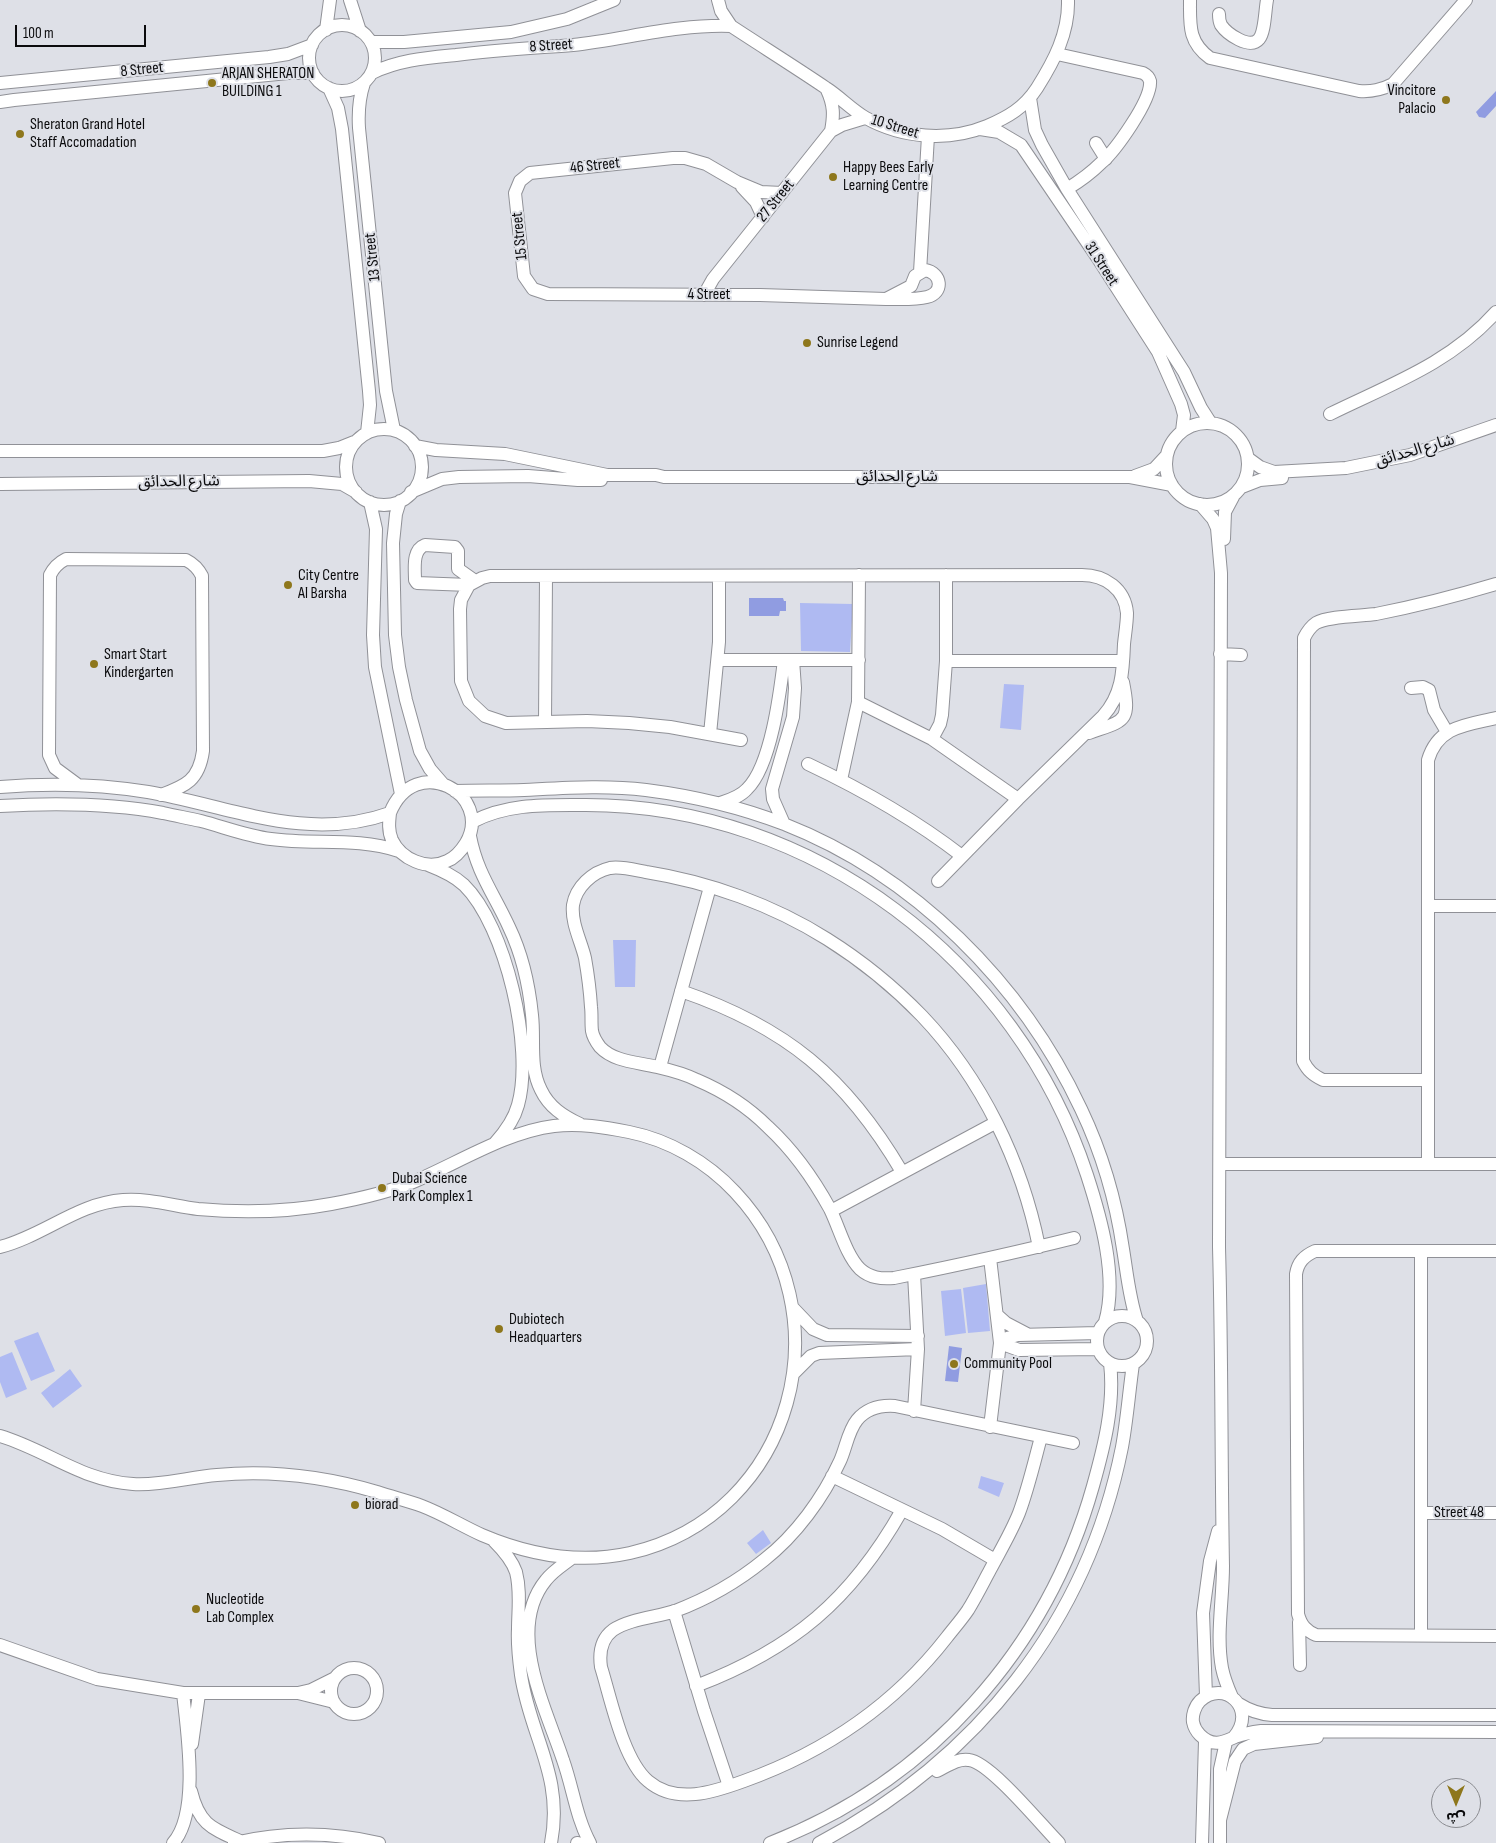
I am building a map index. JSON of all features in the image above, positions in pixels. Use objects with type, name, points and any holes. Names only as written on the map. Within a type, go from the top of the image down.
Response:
[{"type":"street","points":[[326,30],[330,0]]},
{"type":"street","points":[[350,0],[360,31]]},
{"type":"street","name":"8 Street","points":[[371,42],[404,42],[511,32],[567,19],[614,0]]},
{"type":"street","name":"10 Street","points":[[718,0],[731,26],[826,88],[865,118],[898,131],[928,136],[968,132],[980,128],[1008,117],[1030,98],[1057,54],[1064,35],[1068,0]]},
{"type":"street","points":[[1190,0],[1191,32],[1201,51],[1210,58],[1371,92],[1382,90],[1393,84],[1466,0]]},
{"type":"street","points":[[1218,14],[1219,20],[1225,29],[1246,43],[1253,43],[1259,39],[1262,33],[1267,0]]},
{"type":"street","points":[[343,25],[360,31],[371,42],[374,52],[375,63],[368,78],[356,88],[338,91],[329,88],[320,82],[313,73],[310,64],[312,45],[318,36],[326,30],[343,25]]},
{"type":"street","name":"8 Street","points":[[368,78],[387,66],[419,59],[512,48],[573,45],[695,26],[731,26]]},
{"type":"street","name":"8 Street","points":[[0,83],[269,57],[288,54],[312,45]]},
{"type":"street","points":[[1057,54],[1143,73],[1150,80],[1150,86],[1125,135],[1106,159],[1091,173],[1067,188]]},
{"type":"street","name":"8 Street","points":[[0,102],[288,72],[313,73]]},
{"type":"street","name":"13 Street","points":[[368,78],[358,105],[359,128],[386,390],[394,430]]},
{"type":"street","name":"13 Street","points":[[329,88],[338,108],[342,129],[369,391],[367,433]]},
{"type":"street","points":[[826,88],[833,102],[834,116],[831,131]]},
{"type":"street","name":"31 Street","points":[[1030,98],[1035,130],[1042,145],[1067,188],[1184,372],[1201,408],[1210,422]]},
{"type":"street","name":"27 Street","points":[[704,295],[713,279],[831,131],[847,122],[865,118]]},
{"type":"street","name":"31 Street","points":[[980,128],[999,132],[1021,145],[1060,202],[1158,352],[1181,404],[1184,415],[1182,431]]},
{"type":"street","points":[[920,272],[928,136]]},
{"type":"street","points":[[1096,143],[1106,159]]},
{"type":"street","name":"46 Street","points":[[520,181],[530,173],[539,171],[673,158],[696,154],[710,161],[716,169],[737,182],[761,192],[782,193]]},
{"type":"street","name":"15 Street","points":[[520,181],[515,194],[524,276],[533,289]]},
{"type":"street","name":"46 Street","points":[[737,182],[756,202],[762,217]]},
{"type":"street","points":[[720,270],[720,280],[729,295]]},
{"type":"street","name":"4 Street","points":[[533,289],[548,294],[729,295],[886,299],[926,298],[934,294],[939,285],[936,275],[925,270],[920,272],[911,286],[886,299]]},
{"type":"street","points":[[1330,414],[1438,362],[1474,335],[1496,312]]},
{"type":"street","points":[[1130,477],[1148,472],[1159,465],[1167,455],[1173,440],[1182,431],[1197,424],[1210,422],[1225,426],[1238,436],[1247,450],[1249,458],[1248,474],[1242,487],[1233,497],[1224,517],[1224,568],[1221,573]]},
{"type":"street","name":"شارع الحدائق","points":[[1331,469],[1375,463],[1410,455],[1496,425]]},
{"type":"street","points":[[383,429],[394,430],[408,437],[416,446],[421,462],[420,479],[411,492],[400,501],[387,504],[370,502],[351,486],[346,468],[349,450],[354,442],[367,433],[383,429]]},
{"type":"street","name":"شارع الحدائق","points":[[2,450],[323,451],[339,448],[354,442]]},
{"type":"street","name":"شارع الحدائق","points":[[416,446],[436,450],[505,454],[594,474],[656,475],[664,477],[1130,477]]},
{"type":"street","points":[[1167,455],[1166,471],[1172,485],[1185,499],[1200,504],[1216,504],[1233,497]]},
{"type":"street","points":[[1249,458],[1260,467],[1274,472],[1331,469]]},
{"type":"street","points":[[1242,487],[1260,480],[1320,474],[1331,469]]},
{"type":"street","name":"شارع الحدائق","points":[[411,492],[442,479],[459,477],[528,476],[589,481],[655,480],[664,477]]},
{"type":"street","points":[[1130,477],[1172,485]]},
{"type":"street","name":"شارع الحدائق","points":[[2,484],[309,481],[342,484],[356,492]]},
{"type":"street","points":[[400,501],[396,514],[393,543],[395,635],[399,668],[420,750],[430,768],[443,784]]},
{"type":"street","points":[[370,502],[377,536],[373,635],[375,667],[401,794]]},
{"type":"street","points":[[1200,504],[1213,518],[1217,528],[1220,542],[1221,573],[1220,1164],[1218,1247],[1222,1355],[1221,1524],[1223,1565],[1220,1652],[1225,1680],[1243,1712],[1240,1730],[1230,1740],[1220,1769],[1220,1843]]},
{"type":"street","points":[[472,583],[458,569],[458,551],[455,547],[421,546],[415,557],[415,580],[417,583],[472,583],[490,576],[1082,574],[1101,577],[1117,589],[1126,606],[1127,615],[1122,677],[1114,702],[1103,716],[938,881]]},
{"type":"street","points":[[78,785],[55,768],[49,755],[50,575],[53,568],[59,562],[66,559],[186,560],[193,563],[199,569],[202,576],[202,762],[198,772],[191,781],[182,787],[161,795]]},
{"type":"street","points":[[841,780],[858,702],[860,575]]},
{"type":"street","points":[[932,739],[940,724],[942,715],[946,660],[946,575]]},
{"type":"street","points":[[545,722],[546,576]]},
{"type":"street","points":[[710,734],[718,660],[719,576]]},
{"type":"street","points":[[472,583],[461,600],[461,681],[467,696],[477,709],[495,720],[517,724],[545,722],[629,723],[741,740]]},
{"type":"street","points":[[1428,1080],[1323,1080],[1307,1070],[1303,1061],[1304,638],[1308,630],[1315,623],[1324,620],[1375,614],[1416,606],[1496,584]]},
{"type":"street","points":[[1220,654],[1241,655]]},
{"type":"street","points":[[718,660],[859,660]]},
{"type":"street","points":[[760,660],[774,672],[780,689]]},
{"type":"street","points":[[784,824],[773,799],[772,789],[794,707],[795,688],[788,660]]},
{"type":"street","points":[[720,804],[741,794],[754,781],[769,743],[788,660]]},
{"type":"street","points":[[795,688],[800,678],[816,660]]},
{"type":"street","points":[[946,660],[1123,661]]},
{"type":"street","points":[[1411,688],[1424,687],[1429,690],[1434,710],[1447,732]]},
{"type":"street","points":[[858,702],[932,739],[1018,799]]},
{"type":"street","points":[[778,706],[794,707]]},
{"type":"street","points":[[1428,1164],[1428,760],[1436,742],[1447,732],[1459,727],[1496,718]]},
{"type":"street","points":[[808,764],[841,780],[914,821],[962,856]]},
{"type":"street","points":[[399,851],[392,839],[389,827],[390,814],[394,803],[401,794],[414,786],[428,782],[443,784],[456,791],[464,799],[470,810],[472,822],[470,836],[480,872],[510,928],[524,971],[532,1016],[533,1061],[536,1077],[546,1100],[565,1117],[580,1124]]},
{"type":"street","points":[[0,787],[48,784],[124,789],[161,795],[252,816],[310,825],[356,823],[390,814]]},
{"type":"street","points":[[456,791],[604,787],[682,795],[720,804],[784,824],[824,843],[900,889],[935,917],[992,972],[1017,1003],[1062,1071],[1081,1109],[1097,1148],[1117,1215],[1130,1296],[1137,1321]]},
{"type":"street","points":[[0,806],[71,804],[120,808],[200,821],[268,839],[303,843],[359,842],[379,845],[399,851],[412,861],[442,870],[454,877],[474,897],[497,941],[513,987],[521,1036],[521,1092],[513,1118],[506,1131],[492,1146]]},
{"type":"street","points":[[472,822],[498,810],[563,805],[634,807],[707,820],[780,844],[815,860],[882,900],[923,931],[962,968],[1005,1016],[1039,1070],[1070,1129],[1092,1192],[1105,1245],[1110,1296],[1106,1322]]},
{"type":"street","points":[[428,865],[446,862],[461,852],[470,836]]},
{"type":"street","points":[[1040,1247],[1026,1193],[1007,1146],[980,1095],[944,1042],[907,1002],[845,951],[798,922],[740,896],[671,876],[611,868],[593,874],[580,888],[573,905],[574,924],[583,952],[589,981],[592,1032],[598,1044],[606,1053],[618,1058],[660,1067],[697,1080],[731,1097],[760,1119],[789,1147],[812,1178],[831,1212],[856,1265],[863,1272],[883,1279],[990,1258],[1040,1247],[1074,1238]]},
{"type":"street","points":[[660,1067],[710,887]]},
{"type":"street","points":[[1428,906],[1496,906]]},
{"type":"street","points":[[681,991],[716,1003],[749,1018],[781,1037],[810,1059],[838,1084],[862,1111],[884,1141],[902,1172]]},
{"type":"street","points":[[831,1212],[995,1123]]},
{"type":"street","points":[[0,1247],[18,1242],[81,1210],[105,1202],[131,1199],[201,1209],[243,1211],[285,1210],[326,1205],[368,1196],[408,1184],[520,1134],[549,1127],[580,1124],[633,1133],[665,1143],[696,1159],[723,1179],[749,1206],[769,1238],[784,1272],[793,1308],[796,1344],[794,1373],[782,1420],[772,1442],[756,1468],[736,1492],[713,1513],[688,1530],[652,1546],[630,1553],[599,1558],[545,1555],[518,1548],[493,1539],[423,1506],[371,1490],[325,1480],[264,1473],[219,1474],[137,1485],[100,1480],[65,1466],[20,1442],[0,1436]]},
{"type":"street","points":[[1220,1164],[1496,1164]]},
{"type":"street","points":[[1300,1665],[1300,1622],[1298,1614],[1297,1267],[1307,1254],[1315,1251],[1496,1252]]},
{"type":"street","points":[[1421,1252],[1421,1635]]},
{"type":"street","points":[[990,1258],[1000,1341],[999,1367],[990,1427]]},
{"type":"street","points":[[914,1274],[918,1342],[918,1369],[914,1411]]},
{"type":"street","points":[[793,1308],[807,1324],[827,1335],[894,1336],[918,1342]]},
{"type":"street","points":[[997,1315],[1006,1323],[1028,1334]]},
{"type":"street","points":[[894,1336],[907,1327],[917,1316]]},
{"type":"street","points":[[1124,1316],[1137,1321],[1143,1327],[1146,1335],[1147,1344],[1145,1352],[1133,1364],[1125,1366],[1110,1364],[1100,1355],[1098,1333],[1111,1318],[1124,1316]]},
{"type":"street","points":[[1000,1341],[1028,1334],[1098,1333]]},
{"type":"street","points":[[1047,1334],[1047,1350]]},
{"type":"street","points":[[873,1350],[874,1335]]},
{"type":"street","points":[[1000,1341],[1014,1349],[1098,1349]]},
{"type":"street","points":[[794,1373],[811,1356],[819,1353],[892,1350],[918,1342]]},
{"type":"street","points":[[892,1350],[902,1355],[918,1369]]},
{"type":"street","points":[[999,1367],[1008,1359],[1029,1350]]},
{"type":"street","points":[[770,1843],[836,1811],[905,1767],[966,1713],[997,1677],[1025,1638],[1049,1597],[1069,1555],[1085,1513],[1098,1468],[1110,1406],[1112,1392],[1110,1364]]},
{"type":"street","points":[[819,1843],[884,1805],[917,1781],[954,1750],[988,1716],[1018,1679],[1040,1647],[1069,1598],[1099,1527],[1122,1447],[1133,1364]]},
{"type":"street","points":[[1041,1437],[1019,1513],[1009,1536],[967,1611],[930,1659],[886,1701],[851,1728],[812,1752],[772,1771],[729,1786],[689,1795],[675,1794],[649,1782],[639,1772],[631,1760],[626,1747],[601,1667],[601,1647],[606,1637],[613,1630],[622,1626],[674,1611],[706,1598],[766,1559],[803,1520],[832,1476],[852,1429],[862,1414],[878,1407],[886,1406],[1073,1443]]},
{"type":"street","points":[[832,1476],[942,1529],[995,1560]]},
{"type":"street","points":[[696,1686],[759,1658],[789,1640],[816,1619],[855,1579],[883,1542],[902,1510]]},
{"type":"street","name":"Street 48","points":[[1422,1513],[1496,1513]]},
{"type":"street","points":[[1206,1696],[1203,1613],[1212,1550],[1221,1524]]},
{"type":"street","points":[[493,1539],[506,1553],[515,1570],[519,1589],[518,1655],[526,1701],[551,1778],[554,1804],[551,1843]]},
{"type":"street","points":[[572,1558],[552,1573],[537,1593],[530,1609],[530,1648],[534,1678],[564,1761],[578,1816],[590,1843]]},
{"type":"street","points":[[674,1611],[729,1786]]},
{"type":"street","points":[[1300,1622],[1309,1632],[1316,1635],[1496,1636]]},
{"type":"street","points":[[0,1644],[96,1679],[183,1693],[298,1693],[311,1690],[335,1678],[343,1671],[353,1668],[363,1670],[372,1676],[377,1693],[371,1707],[356,1714],[341,1710],[334,1702],[331,1694],[335,1678]]},
{"type":"street","points":[[173,1843],[182,1829],[190,1786],[190,1751],[183,1693]]},
{"type":"street","points":[[298,1693],[334,1702]]},
{"type":"street","points":[[1496,1715],[1272,1715],[1260,1714],[1249,1710],[1224,1694],[1215,1693],[1206,1696],[1198,1703],[1194,1712],[1193,1723],[1197,1732],[1206,1741],[1219,1744],[1261,1731],[1496,1732]]},
{"type":"street","points":[[190,1751],[195,1731],[199,1694]]},
{"type":"street","points":[[1220,1820],[1235,1761],[1243,1749],[1254,1744],[1305,1739],[1339,1731]]},
{"type":"street","points":[[1202,1843],[1206,1741]]},
{"type":"street","points":[[917,1781],[960,1760],[979,1762],[1007,1788],[1059,1843]]},
{"type":"street","points":[[190,1786],[198,1814],[214,1829],[237,1842],[283,1835],[326,1835],[379,1843]]},
{"type":"shaded area","points":[[1496,91],[1496,106],[1485,118],[1479,117],[1476,112]]},
{"type":"shaded area","points":[[749,598],[783,598],[786,601],[786,611],[780,611],[779,616],[749,616]]},
{"type":"shaded area","points":[[800,603],[853,604],[850,652],[801,651]]},
{"type":"shaded area","points":[[1004,684],[1024,685],[1021,730],[1000,728]]},
{"type":"shaded area","points":[[613,940],[636,940],[635,987],[615,987]]},
{"type":"shaded area","points":[[986,1284],[990,1331],[968,1333],[963,1288]]},
{"type":"shaded area","points":[[961,1289],[966,1333],[945,1336],[941,1291]]},
{"type":"shaded area","points":[[38,1332],[55,1371],[31,1381],[14,1341]]},
{"type":"shaded area","name":"Community Pool","points":[[949,1346],[962,1348],[958,1382],[945,1381]]},
{"type":"shaded area","points":[[12,1352],[27,1389],[6,1398],[0,1382],[0,1357]]},
{"type":"shaded area","points":[[70,1369],[82,1386],[53,1408],[41,1393]]},
{"type":"shaded area","points":[[981,1476],[1004,1483],[999,1497],[978,1488]]},
{"type":"shaded area","points":[[763,1530],[771,1543],[756,1554],[747,1543]]},
{"type":"place","name":"ARJAN SHERATON BUILDING 1","points":[[212,83]]},
{"type":"place","name":"Vincitore Palacio","points":[[1446,100]]},
{"type":"place","name":"Sheraton Grand Hotel Staff Accomadation","points":[[20,134]]},
{"type":"place","name":"Happy Bees Early Learning Centre","points":[[833,177]]},
{"type":"place","name":"Sunrise Legend","points":[[807,343]]},
{"type":"place","name":"City Centre Al Barsha","points":[[288,585]]},
{"type":"place","name":"Smart Start Kindergarten","points":[[94,664]]},
{"type":"place","name":"Dubai Science Park Complex 1","points":[[382,1188]]},
{"type":"place","name":"Dubiotech Headquarters","points":[[499,1329]]},
{"type":"place","name":"Community Pool","points":[[954,1364]]},
{"type":"place","name":"biorad","points":[[355,1505]]},
{"type":"place","name":"Nucleotide Lab Complex","points":[[196,1609]]}]
